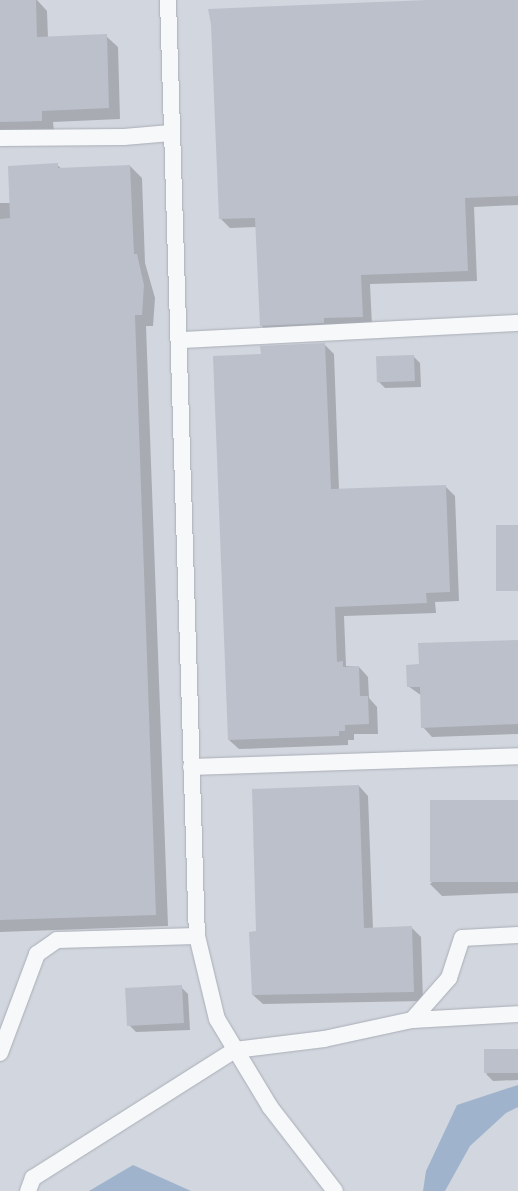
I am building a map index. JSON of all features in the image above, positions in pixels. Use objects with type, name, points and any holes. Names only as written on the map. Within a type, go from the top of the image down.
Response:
[{"type":"lane","points":[[168,0],[171,133],[181,340],[197,936],[218,1019],[270,1107],[335,1191]]},
{"type":"lane","points":[[0,138],[124,137],[171,133]]},
{"type":"lane","points":[[181,340],[518,323]]},
{"type":"lane","points":[[191,767],[518,756]]},
{"type":"lane","points":[[412,1020],[448,978],[462,938],[518,935]]},
{"type":"lane","points":[[0,1054],[37,954],[57,940],[197,936]]},
{"type":"lane","points":[[28,1191],[33,1178],[235,1050],[324,1039],[412,1020],[518,1014]]},
{"type":"shaded area","points":[[0,0],[518,0],[518,1191],[0,1191]]},
{"type":"water","points":[[518,1085],[518,1107],[506,1113],[470,1146],[445,1191],[423,1191],[426,1171],[457,1105]]},
{"type":"water","points":[[133,1165],[191,1191],[89,1191]]},
{"type":"building","points":[[0,0],[36,0],[37,37],[107,34],[109,108],[42,111],[42,121],[0,122]]},
{"type":"building","points":[[428,0],[518,0],[518,196],[465,198],[468,271],[361,275],[363,317],[324,318],[324,323],[260,326],[255,218],[219,219],[211,24],[208,9]]},
{"type":"building","points":[[58,163],[58,168],[130,165],[134,254],[137,254],[144,285],[142,315],[135,315],[156,915],[0,920],[0,219],[10,218],[8,166]]},
{"type":"building","points":[[325,343],[331,489],[446,485],[450,592],[426,593],[427,603],[335,607],[337,662],[343,661],[343,667],[359,666],[360,696],[368,696],[369,724],[345,725],[345,731],[339,731],[339,736],[228,740],[213,356],[261,354],[260,346]]},
{"type":"building","points":[[414,355],[415,381],[377,382],[376,356]]},
{"type":"building","points":[[496,525],[518,525],[518,591],[496,591]]},
{"type":"building","points":[[518,640],[518,724],[421,728],[420,687],[407,687],[406,665],[419,664],[418,643]]},
{"type":"building","points":[[359,785],[364,928],[412,926],[414,992],[252,995],[249,932],[256,931],[252,789]]},
{"type":"building","points":[[430,800],[518,800],[518,882],[430,882]]},
{"type":"building","points":[[182,985],[184,1023],[127,1026],[125,988]]},
{"type":"building","points":[[484,1049],[518,1049],[518,1073],[484,1073]]}]
